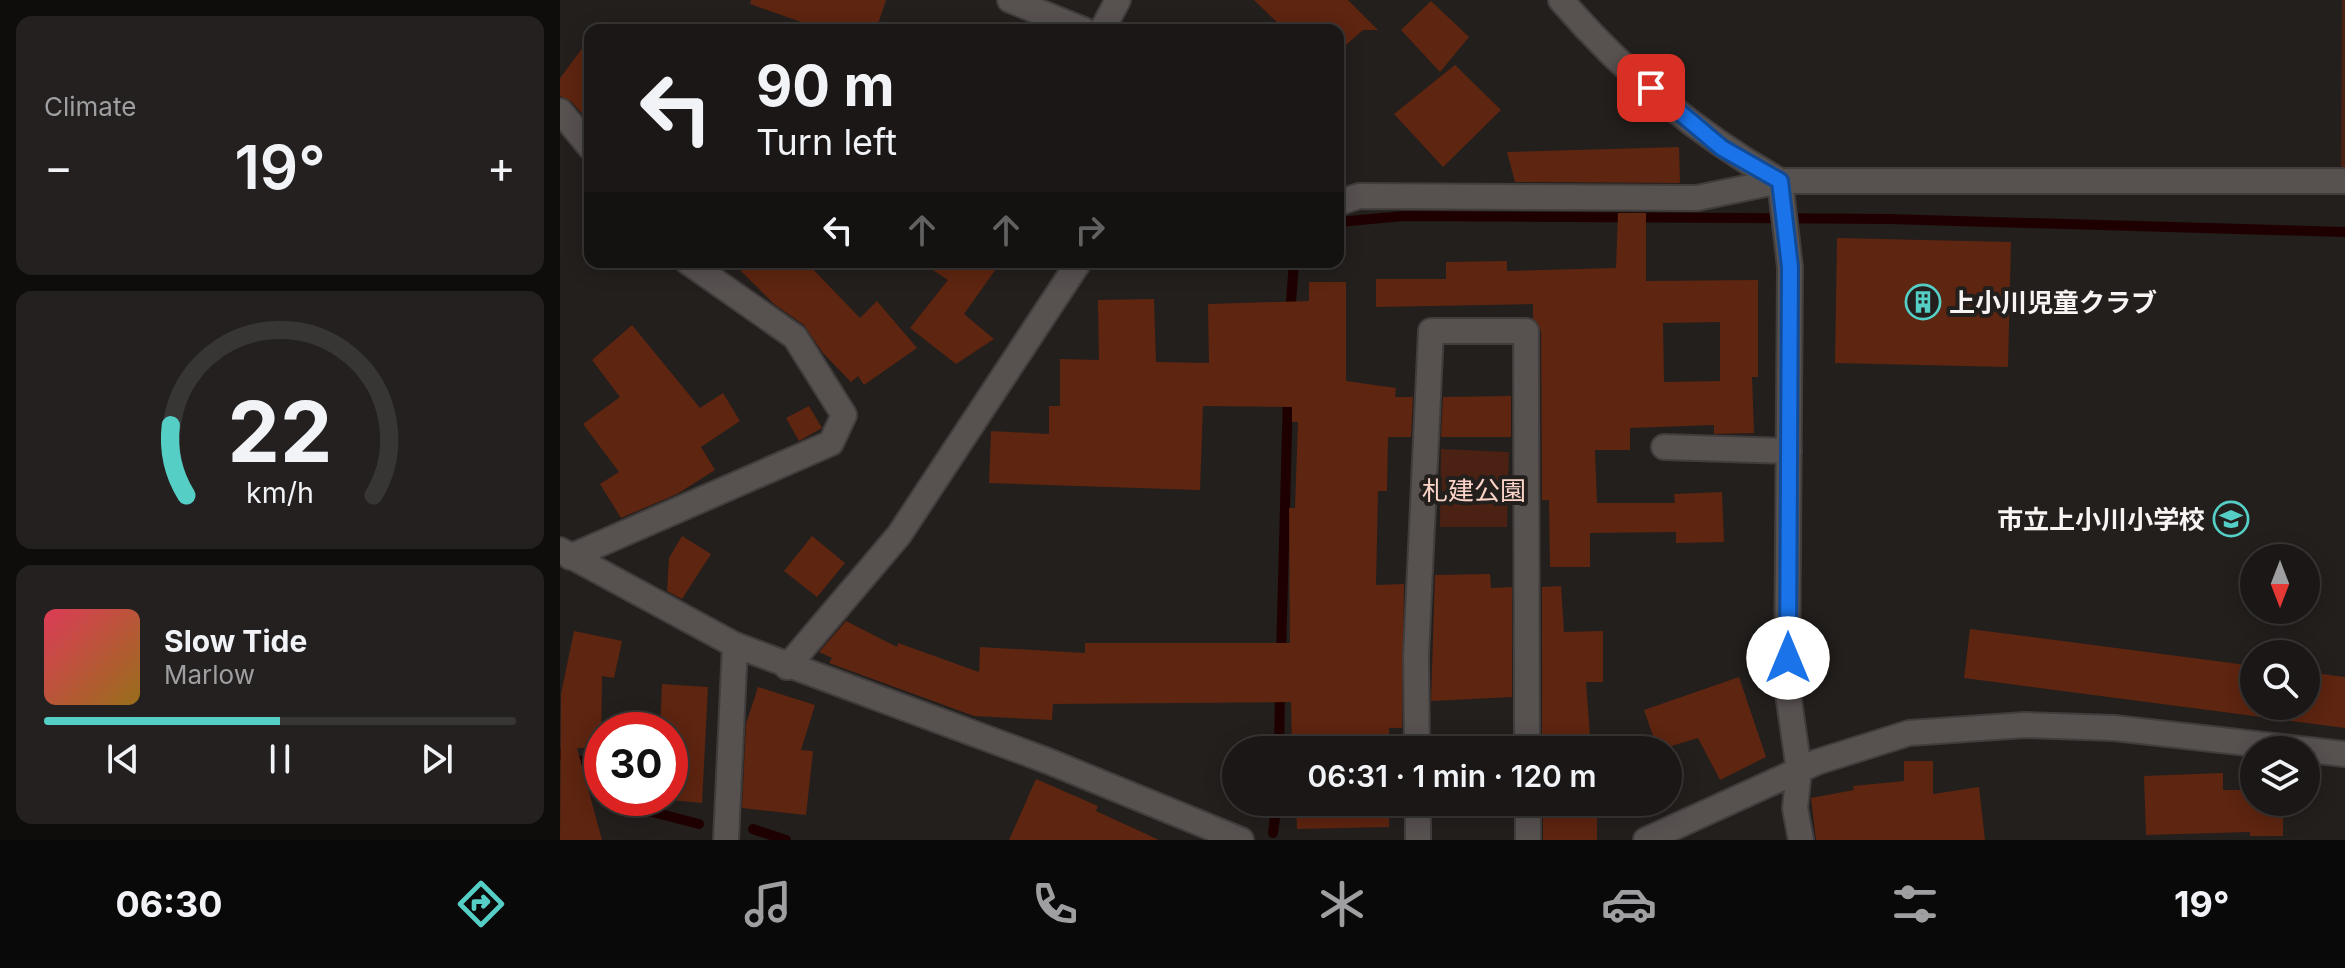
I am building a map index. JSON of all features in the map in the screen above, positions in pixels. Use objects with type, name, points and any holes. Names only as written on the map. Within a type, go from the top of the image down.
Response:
[{"type":"street","points":[[1010,0],[1069,24]]},
{"type":"street","points":[[1105,24],[1118,0]]},
{"type":"street","points":[[1561,0],[1603,49],[1722,148],[1780,181]]},
{"type":"street","points":[[560,111],[584,140]]},
{"type":"street","points":[[1780,181],[1790,267],[1787,687],[1799,770],[1795,808],[1801,840]]},
{"type":"street","points":[[1344,201],[1359,196],[1697,198],[1780,181],[2345,181]]},
{"type":"street","points":[[565,554],[831,443],[844,415],[795,337],[697,268]]},
{"type":"street","points":[[787,667],[899,535],[1075,268]]},
{"type":"street","points":[[1417,736],[1416,656],[1431,331],[1526,331],[1527,736]]},
{"type":"street","points":[[1664,447],[1789,451]]},
{"type":"street","points":[[565,554],[735,645],[787,667],[1048,761],[1241,840]]},
{"type":"street","points":[[726,840],[735,645]]},
{"type":"street","points":[[1646,840],[1799,770],[1909,733],[2025,725],[2114,728],[2345,754]]},
{"type":"street","points":[[1418,816],[1418,840]]},
{"type":"street","points":[[1528,816],[1528,840]]},
{"type":"green space","points":[[2342,0],[2345,0],[2345,173],[2341,173]]},
{"type":"green space","name":"札建公園","points":[[1441,449],[1509,452],[1507,527],[1440,527]]},
{"type":"building","points":[[751,0],[886,0],[878,24],[807,24],[750,4]]},
{"type":"building","points":[[1254,0],[1348,0],[1378,30],[1363,30],[1344,47],[1344,24],[1279,24]]},
{"type":"building","points":[[1431,1],[1469,37],[1440,72],[1401,30]]},
{"type":"building","points":[[584,46],[584,116],[571,101],[560,96],[560,78]]},
{"type":"building","points":[[1455,65],[1501,110],[1443,167],[1394,114]]},
{"type":"building","points":[[1679,147],[1680,183],[1515,182],[1507,152]]},
{"type":"building","points":[[1618,213],[1646,213],[1646,281],[1758,280],[1758,377],[1752,377],[1754,433],[1714,434],[1714,425],[1630,428],[1630,450],[1595,450],[1597,503],[1675,503],[1674,494],[1722,492],[1724,542],[1676,543],[1676,532],[1590,533],[1590,567],[1550,567],[1549,500],[1542,500],[1541,331],[1533,318],[1533,304],[1376,307],[1376,279],[1446,279],[1446,262],[1507,261],[1507,271],[1616,268]],"holes":[[[1720,322],[1720,381],[1664,382],[1663,323]]]},
{"type":"building","name":"上小川児童クラブ","points":[[1837,238],[2011,242],[2008,367],[1835,363]]},
{"type":"building","points":[[738,268],[812,268],[860,318],[877,301],[917,348],[864,385],[858,376],[851,382],[823,353],[804,325],[774,304]]},
{"type":"building","points":[[930,268],[997,268],[964,314],[994,339],[956,364],[910,328],[948,280]]},
{"type":"building","points":[[1309,282],[1346,282],[1346,381],[1396,388],[1395,397],[1413,397],[1411,437],[1388,437],[1387,491],[1378,491],[1376,585],[1404,584],[1402,728],[1389,728],[1389,736],[1292,736],[1291,702],[1053,704],[1052,720],[974,716],[829,663],[832,658],[819,652],[846,621],[897,647],[898,643],[979,672],[980,647],[1085,653],[1085,643],[1290,643],[1289,508],[1295,508],[1298,422],[1292,422],[1292,407],[1203,406],[1200,490],[989,483],[991,431],[1049,434],[1049,406],[1060,406],[1060,359],[1099,360],[1098,300],[1154,299],[1156,362],[1209,363],[1208,304],[1309,301]]},
{"type":"building","points":[[632,325],[700,408],[723,393],[740,421],[701,447],[715,470],[677,494],[621,518],[600,484],[619,472],[583,424],[620,397],[592,360]]},
{"type":"building","points":[[1511,396],[1511,437],[1441,437],[1443,397]]},
{"type":"building","points":[[809,406],[822,428],[799,441],[786,418]]},
{"type":"building","points":[[682,536],[711,554],[682,599],[667,591],[669,558]]},
{"type":"building","points":[[812,536],[845,563],[817,597],[784,571]]},
{"type":"building","points":[[1490,574],[1491,588],[1512,587],[1512,697],[1431,701],[1435,575]]},
{"type":"building","points":[[1561,586],[1564,632],[1603,631],[1603,682],[1586,682],[1590,736],[1542,736],[1542,587]]},
{"type":"building","points":[[1970,629],[2240,664],[2240,714],[1964,678]]},
{"type":"building","points":[[574,631],[622,641],[614,678],[602,676],[602,712],[584,712],[584,748],[577,748],[584,774],[584,816],[595,816],[602,840],[560,840],[561,694]]},
{"type":"building","points":[[2320,674],[2345,677],[2345,728],[2284,720],[2320,720]]},
{"type":"building","points":[[1739,677],[1766,757],[1720,780],[1698,738],[1682,743],[1682,736],[1653,736],[1644,710]]},
{"type":"building","points":[[662,684],[708,687],[702,803],[688,802],[688,712],[661,712]]},
{"type":"building","points":[[758,687],[815,705],[801,750],[813,751],[806,815],[742,808],[746,724]]},
{"type":"building","points":[[1904,761],[1933,761],[1933,794],[1979,787],[1985,840],[1816,840],[1811,798],[1854,790],[1853,786],[1904,781]]},
{"type":"building","points":[[2223,773],[2223,790],[2240,790],[2240,816],[2283,816],[2283,836],[2250,836],[2250,832],[2146,835],[2144,776]]},
{"type":"building","points":[[1036,779],[1098,806],[1096,811],[1159,840],[1009,840]]},
{"type":"building","points":[[1297,816],[1389,816],[1389,827],[1297,829]]},
{"type":"building","points":[[1543,816],[1597,816],[1597,840],[1543,840]]},
{"type":"waterway","points":[[1344,221],[1404,216],[1889,219],[2345,232]]},
{"type":"waterway","points":[[1290,315],[1294,268]]},
{"type":"waterway","points":[[1281,655],[1288,395]]},
{"type":"waterway","points":[[1279,736],[1280,691]]},
{"type":"waterway","points":[[560,754],[584,762]]},
{"type":"waterway","points":[[668,816],[699,824]]},
{"type":"waterway","points":[[1273,833],[1275,816]]},
{"type":"waterway","points":[[753,829],[786,840]]},
{"type":"place","name":"上小川児童クラブ","points":[[1923,302]]},
{"type":"place","name":"市立上小川小学校","points":[[2231,519]]},
{"type":"route","points":[[1651,88],[1722,148],[1780,181],[1790,267],[1788,658]]}]
